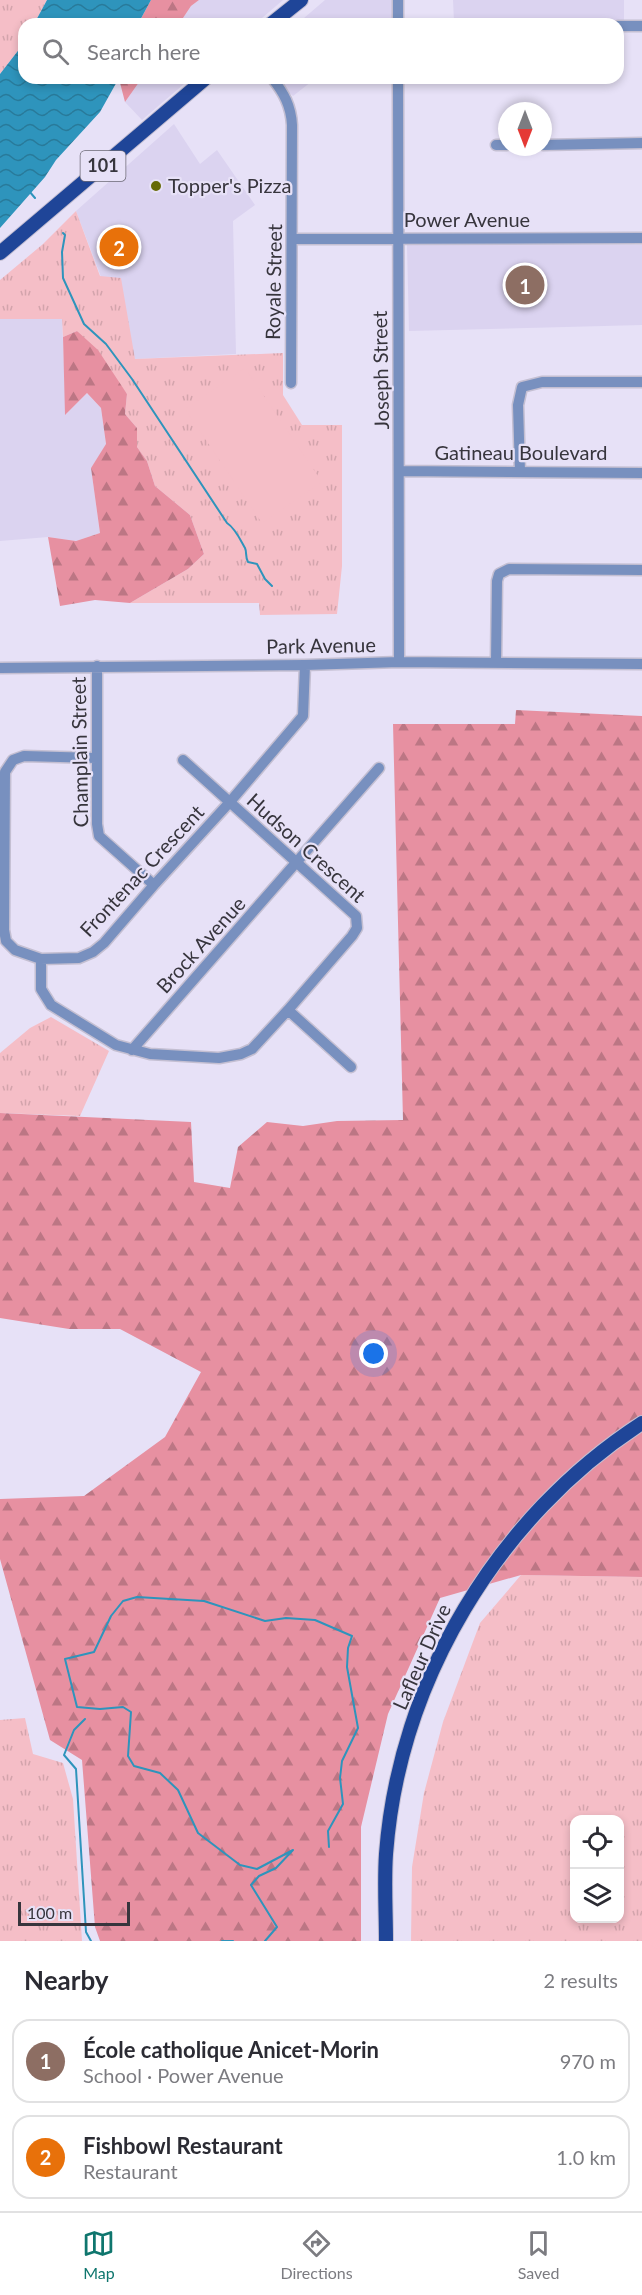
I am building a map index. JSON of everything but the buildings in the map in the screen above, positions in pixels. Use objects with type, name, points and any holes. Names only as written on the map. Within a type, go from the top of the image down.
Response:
[{"type":"main road","points":[[278,18],[301,0]]},
{"type":"main road","name":"101","points":[[0,253],[199,84]]},
{"type":"main road","name":"Lafleur Drive","points":[[386,1941],[386,1855],[400,1771],[426,1686],[447,1639],[506,1547],[544,1504],[578,1470],[642,1423]]},
{"type":"street","points":[[398,0],[398,18]]},
{"type":"street","points":[[624,26],[642,26]]},
{"type":"street","name":"Royale Street","points":[[277,84],[291,110],[293,239],[291,383]]},
{"type":"street","name":"Joseph Street","points":[[398,84],[399,662]]},
{"type":"street","points":[[552,145],[642,143]]},
{"type":"street","name":"Power Avenue","points":[[293,239],[642,238]]},
{"type":"street","points":[[520,472],[518,405],[522,387],[542,382],[642,382]]},
{"type":"street","name":"Gatineau Boulevard","points":[[400,471],[642,473]]},
{"type":"street","points":[[496,662],[499,574],[509,569],[642,570]]},
{"type":"street","name":"Park Avenue","points":[[0,668],[399,662],[642,664]]},
{"type":"street","name":"Frontenac Crescent","points":[[96,758],[24,756],[13,760],[4,772],[4,930],[6,941],[15,950],[41,959],[79,958],[93,952],[104,943],[230,803],[303,716],[305,665]]},
{"type":"street","name":"Champlain Street","points":[[97,666],[96,758],[99,836],[154,885]]},
{"type":"street","name":"Hudson Crescent","points":[[41,959],[41,989],[51,1005],[116,1045],[169,1056],[219,1058],[252,1049],[357,928],[356,916],[183,760]]},
{"type":"street","name":"Brock Avenue","points":[[132,1050],[379,768]]},
{"type":"street","points":[[288,1010],[351,1067]]},
{"type":"shaded area","points":[[199,0],[283,0],[262,18],[183,18],[191,6]]},
{"type":"shaded area","points":[[325,0],[399,0],[394,18],[304,18]]},
{"type":"shaded area","points":[[453,0],[624,0],[624,18],[454,18]]},
{"type":"shaded area","points":[[138,84],[184,84],[142,120],[125,102]]},
{"type":"shaded area","points":[[278,84],[308,84],[293,96]]},
{"type":"shaded area","points":[[174,124],[200,164],[217,150],[255,205],[233,221],[236,354],[135,359],[76,211]]},
{"type":"shaded area","points":[[407,245],[642,245],[642,325],[409,331]]},
{"type":"shaded area","points":[[0,319],[62,319],[66,414],[87,393],[101,408],[106,445],[91,468],[100,533],[76,541],[48,537],[0,541]]},
{"type":"green space","points":[[0,0],[47,0],[37,18],[18,18],[18,51],[0,74]]},
{"type":"green space","points":[[151,0],[199,0],[191,6],[183,18],[141,18]]},
{"type":"green space","points":[[120,84],[138,84],[125,102]]},
{"type":"green space","points":[[76,211],[100,276],[121,278],[135,359],[283,353],[283,395],[302,425],[342,425],[342,566],[337,614],[260,615],[259,603],[130,603],[188,569],[204,554],[190,515],[155,486],[147,461],[137,447],[137,428],[125,414],[127,394],[77,331],[63,337],[62,319],[0,319],[0,280],[43,244]]},
{"type":"green space","points":[[77,331],[98,350],[127,394],[125,414],[137,428],[137,447],[147,461],[155,486],[190,515],[204,554],[188,569],[130,603],[95,600],[60,606],[48,537],[76,541],[100,533],[91,468],[106,444],[101,408],[87,393],[65,415],[63,337]]},
{"type":"green space","points":[[245,368],[322,482],[262,523],[185,409]]},
{"type":"green space","points":[[516,710],[642,716],[642,1577],[521,1575],[440,1598],[388,1714],[361,1827],[361,1941],[100,1941],[95,1927],[82,1760],[50,1740],[0,1559],[0,1499],[84,1496],[165,1437],[201,1372],[120,1329],[69,1329],[0,1318],[0,1113],[191,1122],[194,1182],[230,1188],[238,1147],[267,1122],[303,1126],[337,1121],[403,1120],[393,724],[515,724]]},
{"type":"green space","points":[[51,1017],[109,1051],[80,1116],[0,1113],[0,1053],[30,1028]]},
{"type":"green space","points":[[521,1575],[642,1577],[642,1941],[411,1941],[412,1867],[424,1793],[443,1722],[480,1623]]},
{"type":"green space","points":[[25,1718],[33,1754],[63,1763],[73,1799],[82,1941],[0,1941],[0,1720]]},
{"type":"water","points":[[47,0],[151,0],[141,18],[37,18]]},
{"type":"water","points":[[18,51],[18,84],[116,84],[100,112],[56,160],[45,177],[0,228],[0,74]]},
{"type":"waterway","points":[[29,191],[35,198]]},
{"type":"waterway","points":[[63,233],[65,235],[62,252],[63,278],[84,324],[106,344],[132,379],[227,523],[237,534],[245,548],[248,562],[257,564],[265,579],[272,586]]},
{"type":"waterway","points":[[265,1941],[277,1927],[251,1885],[259,1876],[276,1868],[293,1850],[257,1869],[240,1865],[198,1833],[178,1790],[160,1773],[134,1766],[128,1756],[131,1712],[123,1707],[100,1709],[77,1707],[65,1659],[94,1652],[111,1616],[123,1601],[137,1597],[204,1601],[265,1621],[286,1618],[315,1620],[352,1636],[348,1648],[347,1667],[358,1728],[342,1761],[340,1778],[343,1804],[328,1831],[329,1847]]},
{"type":"waterway","points":[[85,1719],[74,1730],[64,1755],[76,1769],[86,1932],[91,1941]]},
{"type":"waterway","points":[[222,1941],[233,1941]]},
{"type":"place","name":"Topper's Pizza","points":[[156,186]]},
{"type":"place","name":"Fishbowl Restaurant","points":[[119,247]]},
{"type":"place","name":"École catholique Anicet-Morin","points":[[525,285]]}]
